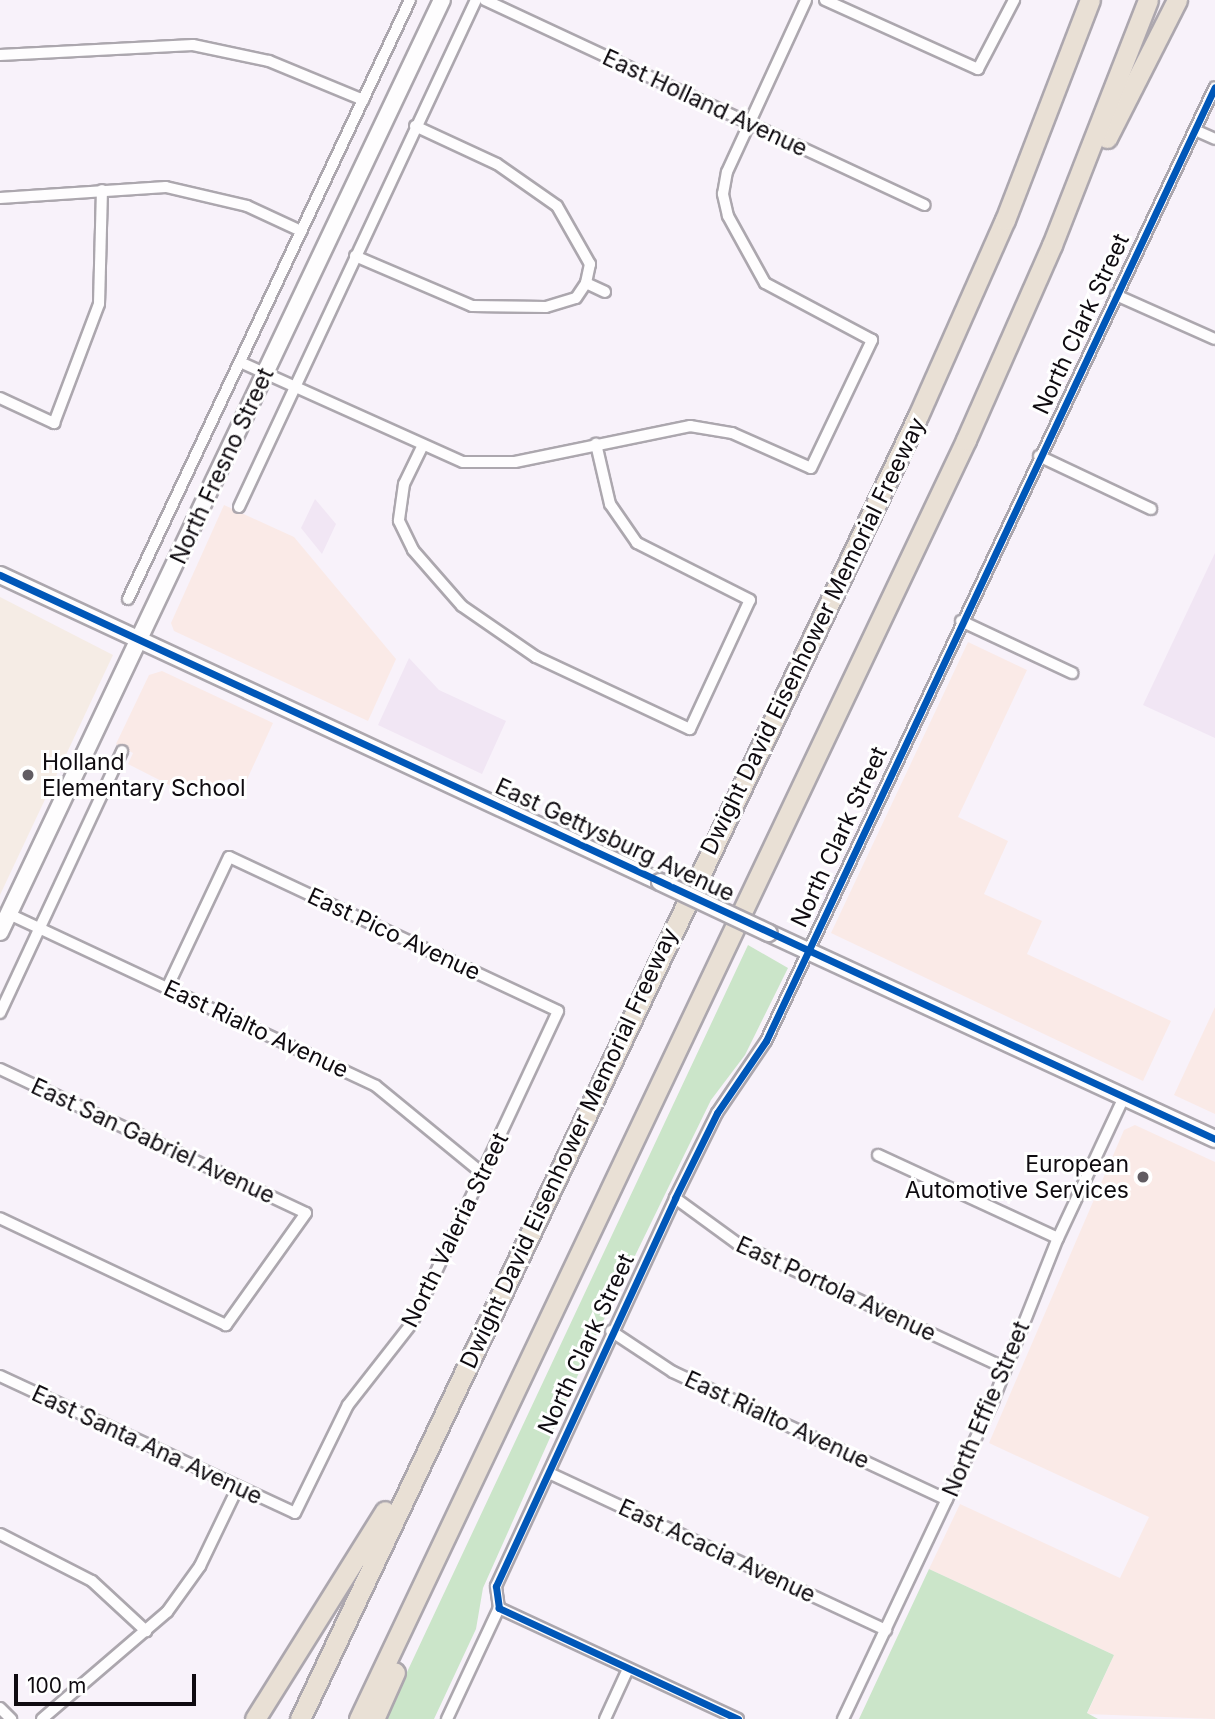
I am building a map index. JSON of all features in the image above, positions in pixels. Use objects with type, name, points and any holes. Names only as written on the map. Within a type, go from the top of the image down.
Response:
[{"type":"highway","name":"Dwight David Eisenhower Memorial Freeway","points":[[300,1719],[438,1423],[918,416],[1081,25],[1088,0]]},
{"type":"highway","points":[[359,1719],[960,452],[1052,245],[1148,0]]},
{"type":"highway","points":[[1052,245],[1177,0]]},
{"type":"highway","points":[[255,1719],[438,1423]]},
{"type":"highway","points":[[374,1719],[466,1489]]},
{"type":"street","name":"North Fresno Street","points":[[128,600],[410,0]]},
{"type":"street","name":"North Fresno Street","points":[[0,932],[142,641],[265,373],[442,0]]},
{"type":"street","name":"North Fresno Street","points":[[239,507],[475,0]]},
{"type":"street","name":"East Holland Avenue","points":[[485,0],[925,205]]},
{"type":"street","points":[[240,362],[422,447],[490,466],[665,429],[711,428],[811,468],[872,340],[765,283],[728,216],[727,172],[806,0]]},
{"type":"street","points":[[825,0],[978,69],[1014,0]]},
{"type":"street","points":[[0,55],[193,45],[269,61],[363,100]]},
{"type":"street","name":"North Clark Street","points":[[447,1719],[611,1331],[717,1113],[766,1041],[961,621],[1215,87]]},
{"type":"street","points":[[355,256],[472,306],[546,307],[576,298],[586,283],[590,264],[557,206],[497,164],[415,126]]},
{"type":"street","points":[[1195,130],[1215,139]]},
{"type":"street","points":[[0,198],[102,190],[205,193],[302,231]]},
{"type":"street","points":[[0,398],[54,423],[99,304],[102,190]]},
{"type":"street","points":[[586,283],[605,292]]},
{"type":"street","points":[[1116,295],[1215,339]]},
{"type":"street","points":[[422,447],[404,484],[400,521],[412,550],[462,606],[536,657],[690,729],[750,600],[637,543],[610,504],[596,444]]},
{"type":"street","points":[[1039,456],[1151,509]]},
{"type":"street","name":"East Gettysburg Avenue","points":[[0,575],[1215,1139]]},
{"type":"street","points":[[961,621],[1072,673]]},
{"type":"street","points":[[0,1013],[122,751]]},
{"type":"street","name":"East Pico Avenue","points":[[167,988],[229,857],[558,1011]]},
{"type":"street","name":"East Rialto Avenue","points":[[9,914],[376,1086],[483,1174]]},
{"type":"street","name":"North Valeria Street","points":[[295,1513],[348,1405],[412,1323],[558,1011]]},
{"type":"street","name":"East San Gabriel Avenue","points":[[0,1069],[306,1213],[226,1325],[0,1219]]},
{"type":"street","name":"North Effie Street","points":[[843,1719],[947,1500],[1058,1238],[1124,1097]]},
{"type":"street","points":[[878,1154],[1058,1238]]},
{"type":"street","name":"East Portola Avenue","points":[[675,1198],[738,1244],[1005,1368]]},
{"type":"street","name":"East Rialto Avenue","points":[[611,1331],[673,1372],[947,1500]]},
{"type":"street","name":"East Santa Ana Avenue","points":[[0,1376],[295,1513]]},
{"type":"street","name":"East Acacia Avenue","points":[[549,1473],[886,1630]]},
{"type":"street","points":[[42,1719],[146,1631],[187,1588],[238,1487]]},
{"type":"street","points":[[0,1534],[92,1581],[146,1631]]},
{"type":"street","points":[[496,1604],[738,1719]]},
{"type":"street","points":[[605,1719],[628,1668]]},
{"type":"street","points":[[0,1708],[11,1719]]},
{"type":"shaded area","points":[[315,499],[336,524],[322,554],[301,528]]},
{"type":"shaded area","points":[[224,505],[294,537],[396,659],[368,721],[174,631],[171,623]]},
{"type":"shaded area","points":[[1215,553],[1215,738],[1143,705]]},
{"type":"shaded area","name":"Holland Elementary School","points":[[0,597],[113,655],[0,895]]},
{"type":"shaded area","points":[[968,642],[1027,670],[958,817],[1008,841],[984,894],[1042,921],[1027,954],[1171,1021],[1143,1081],[831,933]]},
{"type":"shaded area","points":[[409,658],[439,690],[506,721],[482,774],[378,725]]},
{"type":"shaded area","points":[[162,671],[273,723],[244,786],[230,779],[181,791],[128,764],[133,753],[116,744],[149,675]]},
{"type":"shaded area","points":[[1215,1007],[1215,1114],[1174,1095]]},
{"type":"shaded area","points":[[1135,1125],[1215,1162],[1215,1719],[1087,1714],[1114,1655],[929,1569],[960,1504],[1120,1578],[1149,1517],[989,1443],[1124,1130]]},
{"type":"green space","points":[[748,945],[788,968],[745,1055],[711,1100],[590,1348],[483,1588],[476,1629],[434,1719],[385,1719]]},
{"type":"green space","points":[[929,1569],[1114,1655],[1087,1713],[1098,1719],[859,1719]]},
{"type":"cycle path","points":[[738,1719],[499,1608],[496,1586],[717,1113],[766,1041],[1215,87]]},
{"type":"cycle path","points":[[0,575],[1215,1139]]},
{"type":"place","name":"Holland Elementary School","points":[[28,775]]},
{"type":"place","name":"European Automotive Services","points":[[1143,1177]]}]
